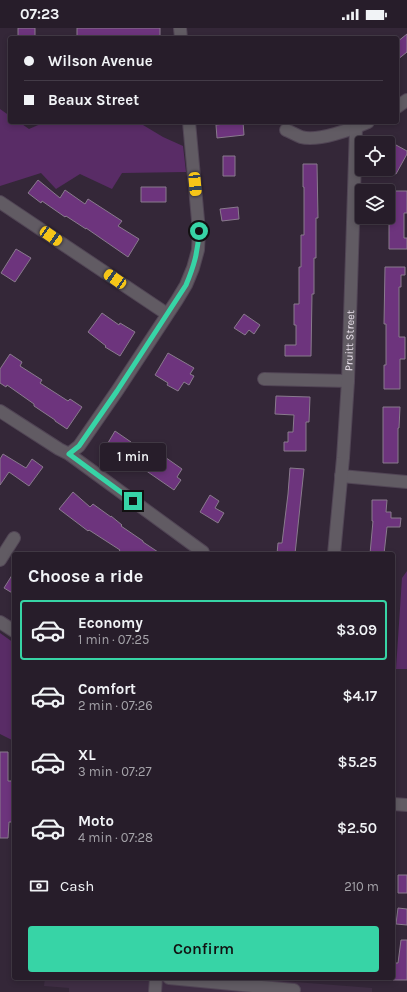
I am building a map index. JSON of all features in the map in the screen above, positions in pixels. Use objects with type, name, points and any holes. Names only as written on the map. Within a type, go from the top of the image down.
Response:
[{"type":"street","points":[[69,454],[79,446],[117,391],[186,285],[193,268],[198,250],[199,231],[189,124]]},
{"type":"street","points":[[286,130],[305,138],[316,138],[338,133],[363,124]]},
{"type":"street","name":"Pruitt Street","points":[[334,552],[348,380],[356,127]]},
{"type":"street","points":[[0,202],[167,314]]},
{"type":"street","points":[[264,378],[348,380]]},
{"type":"street","points":[[0,411],[69,454],[203,552]]},
{"type":"street","points":[[341,476],[407,482]]},
{"type":"street","points":[[0,560],[14,538]]},
{"type":"street","points":[[0,622],[12,630]]},
{"type":"street","points":[[395,804],[407,805]]},
{"type":"street","points":[[155,992],[156,980]]},
{"type":"street","points":[[188,980],[294,991],[296,980]]},
{"type":"shaded area","points":[[0,109],[8,115],[8,124],[22,124],[29,129],[40,124],[143,124],[163,137],[183,146],[186,172],[122,173],[112,189],[80,174],[56,189],[41,173],[0,186]]},
{"type":"shaded area","points":[[407,571],[407,669],[396,669],[402,578]]},
{"type":"shaded area","points":[[0,633],[12,642],[12,740],[0,734]]},
{"type":"shaded area","points":[[45,980],[271,980],[372,988],[372,992],[69,992],[69,988],[44,986]]},
{"type":"building","points":[[18,28],[35,28],[35,36],[18,36]]},
{"type":"building","points":[[77,28],[160,28],[160,36],[77,36]]},
{"type":"building","points":[[407,34],[407,52],[399,58],[399,40]]},
{"type":"building","points":[[243,124],[244,135],[217,138],[216,125]]},
{"type":"building","points":[[396,145],[407,151],[407,154],[396,174],[395,174]]},
{"type":"building","points":[[223,156],[235,156],[235,176],[223,176]]},
{"type":"building","points":[[303,164],[317,164],[318,218],[316,218],[314,294],[312,294],[311,356],[285,356],[285,345],[296,345],[294,304],[299,304],[301,235],[304,235]]},
{"type":"building","points":[[38,180],[60,198],[65,190],[85,204],[88,199],[122,221],[118,226],[139,239],[128,257],[86,228],[66,216],[65,217],[42,201],[41,203],[28,193]]},
{"type":"building","points":[[141,187],[166,187],[166,202],[141,202]]},
{"type":"building","points":[[395,191],[407,191],[407,213],[404,213],[404,238],[407,238],[407,249],[389,249],[389,224],[395,224]]},
{"type":"building","points":[[238,207],[239,219],[222,221],[220,209]]},
{"type":"building","points":[[16,249],[31,258],[15,282],[1,273]]},
{"type":"building","points":[[385,267],[405,267],[405,275],[401,275],[401,287],[399,287],[399,337],[405,337],[405,359],[400,359],[400,389],[384,389],[384,365],[386,365],[386,324],[384,324]]},
{"type":"building","points":[[102,313],[119,325],[120,323],[135,332],[120,356],[105,347],[106,346],[88,332]]},
{"type":"building","points":[[244,314],[260,325],[254,334],[249,330],[245,335],[234,328]]},
{"type":"building","points":[[168,353],[194,368],[190,374],[194,376],[189,385],[184,382],[178,391],[167,385],[168,383],[155,375]]},
{"type":"building","points":[[10,354],[22,362],[20,366],[42,380],[40,383],[68,401],[70,399],[82,407],[67,429],[7,385],[6,387],[0,383],[0,369]]},
{"type":"building","points":[[276,396],[310,397],[309,422],[306,422],[306,451],[284,451],[284,442],[288,442],[288,432],[293,432],[294,415],[275,414]]},
{"type":"building","points":[[383,407],[400,407],[398,428],[398,463],[383,463]]},
{"type":"building","points":[[115,431],[131,442],[118,462],[102,453]]},
{"type":"building","points":[[3,454],[26,468],[32,459],[43,467],[29,486],[9,472],[0,485],[0,459]]},
{"type":"building","points":[[162,455],[182,469],[177,477],[181,480],[174,490],[145,470],[151,462],[154,465]]},
{"type":"building","points":[[290,468],[304,469],[295,552],[277,552],[278,543],[282,543]]},
{"type":"building","points":[[73,492],[90,507],[93,504],[158,552],[118,552],[120,550],[89,530],[88,531],[59,509]]},
{"type":"building","points":[[210,495],[219,501],[215,508],[224,513],[218,523],[200,512]]},
{"type":"building","points":[[372,500],[387,500],[386,512],[391,512],[391,518],[401,518],[400,527],[387,527],[384,552],[370,552]]},
{"type":"building","points":[[12,575],[12,593],[4,588]]},
{"type":"building","points":[[0,752],[8,752],[8,781],[12,781],[12,822],[9,822],[8,838],[0,838]]},
{"type":"building","points":[[398,875],[407,875],[407,893],[398,893]]},
{"type":"building","points":[[398,908],[407,909],[407,925],[396,924]]},
{"type":"building","points":[[401,940],[407,940],[407,980],[395,980],[395,963],[398,963]]},
{"type":"route","points":[[133,501],[69,454],[79,446],[117,391],[186,285],[198,250],[199,231]]}]
